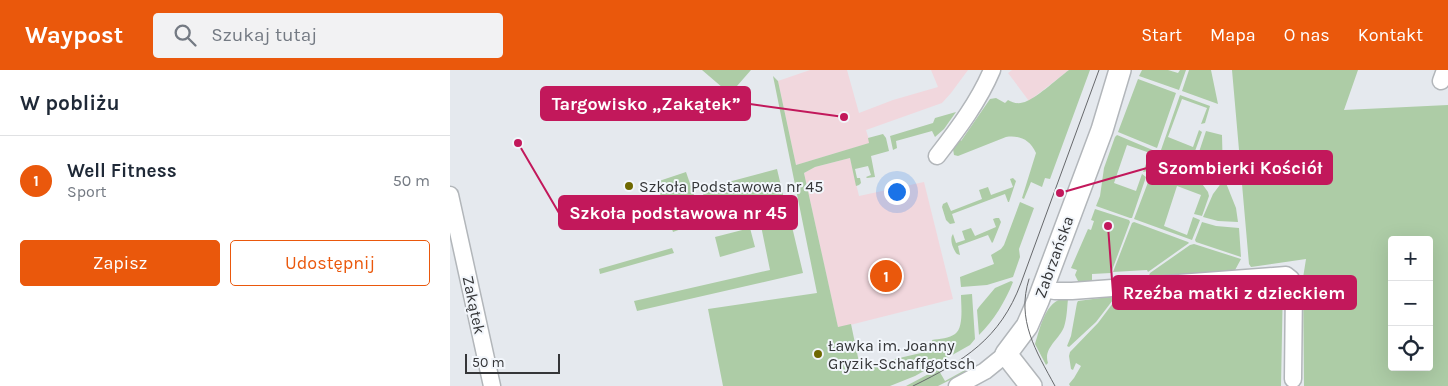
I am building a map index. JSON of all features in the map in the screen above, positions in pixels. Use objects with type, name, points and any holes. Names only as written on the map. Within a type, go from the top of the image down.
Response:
[{"type":"main road","name":"Zabrzańska","points":[[1006,354],[1027,326],[1043,289],[1102,130],[1120,70]]},
{"type":"main road","points":[[1006,354],[1031,386]]},
{"type":"street","points":[[937,156],[964,119],[992,70]]},
{"type":"street","name":"Zakątek","points":[[450,195],[455,241],[492,386]]},
{"type":"street","points":[[1043,289],[1072,292],[1286,275],[1292,279],[1294,285],[1293,379]]},
{"type":"street","name":"Zabrzańska","points":[[957,386],[985,371],[1006,354]]},
{"type":"shaded area","points":[[810,70],[847,70],[859,113],[893,100],[938,87],[931,70],[968,70],[942,103],[866,130],[870,143],[796,165],[778,81]]},
{"type":"shaded area","points":[[1012,70],[1069,70],[1029,101],[1008,73]]},
{"type":"shaded area","points":[[850,158],[859,196],[924,182],[953,299],[838,328],[804,173],[815,167]]},
{"type":"green space","points":[[702,70],[751,70],[730,94]]},
{"type":"green space","points":[[1069,70],[1090,70],[1050,179],[1045,178],[1042,187],[1031,182],[1024,199],[1022,198],[1036,153],[1024,139],[1006,137],[958,156],[954,155],[953,149],[959,138],[961,141],[990,99],[996,98],[1005,103],[1008,100],[1015,103],[1025,102],[1032,99]]},
{"type":"green space","points":[[1142,70],[1168,70],[1178,73],[1180,70],[1186,70],[1179,90],[1139,76]]},
{"type":"green space","points":[[1189,70],[1211,70],[1218,104],[1182,91]]},
{"type":"green space","points":[[1232,70],[1358,70],[1344,110],[1448,105],[1448,386],[1304,386],[1303,278],[1306,259],[1251,267],[1249,264]]},
{"type":"green space","points":[[773,76],[778,81],[796,165],[869,143],[868,138],[883,134],[886,138],[889,151],[871,156],[875,177],[866,177],[871,175],[868,166],[855,169],[857,178],[860,178],[861,183],[859,185],[856,186],[850,158],[815,167],[804,173],[838,327],[851,324],[860,367],[934,350],[932,340],[950,336],[958,331],[961,316],[961,295],[972,294],[975,339],[970,345],[915,376],[890,386],[723,386],[708,309],[817,293]]},
{"type":"green space","points":[[1138,79],[1176,93],[1157,148],[1118,132]]},
{"type":"green space","points":[[1180,95],[1210,106],[1205,123],[1201,124],[1207,108],[1182,99],[1168,137],[1193,147],[1199,130],[1202,132],[1191,162],[1161,150]]},
{"type":"green space","points":[[956,112],[944,129],[935,137],[932,131],[896,141],[897,148],[893,150],[890,136],[933,123],[935,118]]},
{"type":"green space","points":[[1206,131],[1222,135],[1223,176],[1195,164]]},
{"type":"green space","points":[[1117,135],[1155,151],[1148,171],[1143,172],[1150,153],[1127,145],[1114,183],[1136,191],[1142,174],[1146,177],[1132,218],[1096,206],[1100,196],[1104,168]]},
{"type":"green space","points":[[1158,156],[1192,170],[1208,192],[1209,196],[1202,216],[1194,214],[1201,195],[1177,186],[1164,226],[1187,235],[1193,217],[1200,220],[1192,240],[1134,219]]},
{"type":"green space","points":[[777,169],[786,207],[711,227],[702,189]]},
{"type":"green space","points":[[686,172],[703,221],[673,232],[656,182]]},
{"type":"green space","points":[[1013,178],[1016,181],[1009,202],[1005,194],[952,214],[955,223],[950,224],[946,220],[942,207],[943,204],[947,202],[951,211],[982,199],[979,190],[988,187],[991,195],[1013,187],[1010,179]]},
{"type":"green space","points":[[1222,182],[1226,183],[1236,208],[1238,222],[1218,221],[1203,217],[1213,194]]},
{"type":"green space","points":[[1020,202],[1034,208],[1019,249],[1020,257],[1013,277],[987,285],[961,287],[960,277],[994,264],[991,255],[1004,245]]},
{"type":"green space","points":[[1095,209],[1129,220],[1130,222],[1111,273],[1092,274],[1092,280],[1088,285],[1080,285],[1075,275],[1077,270],[1071,268],[1088,229],[1091,230],[1094,221],[1091,220]]},
{"type":"green space","points":[[789,214],[803,273],[637,311],[634,301],[770,270],[760,221]]},
{"type":"green space","points":[[999,218],[1001,222],[992,243],[988,235],[958,246],[960,255],[957,254],[951,239],[953,234],[956,243],[965,240],[962,231],[971,228],[975,236],[996,227],[993,219]]},
{"type":"green space","points":[[1134,222],[1189,243],[1148,272],[1147,270],[1113,272]]},
{"type":"green space","points":[[1202,222],[1216,226],[1239,228],[1241,257],[1196,242],[1195,240]]},
{"type":"green space","points":[[750,228],[755,247],[720,257],[715,237]]},
{"type":"green space","points":[[1194,244],[1241,259],[1234,272],[1148,278],[1150,273]]},
{"type":"green space","points":[[672,248],[674,253],[600,274],[599,269]]},
{"type":"green space","points":[[1011,281],[1013,282],[1003,304],[979,335],[977,310],[995,288]]},
{"type":"green space","points":[[1283,281],[1281,386],[1070,386],[1069,384],[1081,366],[1076,363],[1073,370],[1071,369],[1070,352],[1098,323],[1119,295]]},
{"type":"green space","points":[[1116,296],[1096,322],[1069,347],[1067,346],[1071,336],[1078,301]]},
{"type":"green space","points":[[1061,299],[1068,299],[1065,324],[1062,332],[1050,348],[1046,365],[1035,344],[1050,306]]},
{"type":"green space","points":[[938,369],[945,381],[965,370],[966,372],[938,386],[906,386]]},
{"type":"tram line","points":[[913,386],[964,357],[991,334],[1002,319],[1021,283],[1099,70]]},
{"type":"tram line","points":[[1029,279],[1025,308],[1030,335],[1055,386]]},
{"type":"place","name":"Targowisko „Zakątek”","points":[[844,117]]},
{"type":"place","name":"Szkoła podstawowa nr 45","points":[[518,143]]},
{"type":"place","name":"Szkoła Podstawowa nr 45","points":[[629,186]]},
{"type":"place","name":"Szombierki Kościół","points":[[1060,193]]},
{"type":"place","name":"Rzeźba matki z dzieckiem","points":[[1108,226]]},
{"type":"place","name":"Well Fitness","points":[[886,276]]},
{"type":"place","name":"Ławka im. Joanny Gryzik-Schaffgotsch","points":[[818,354]]}]
